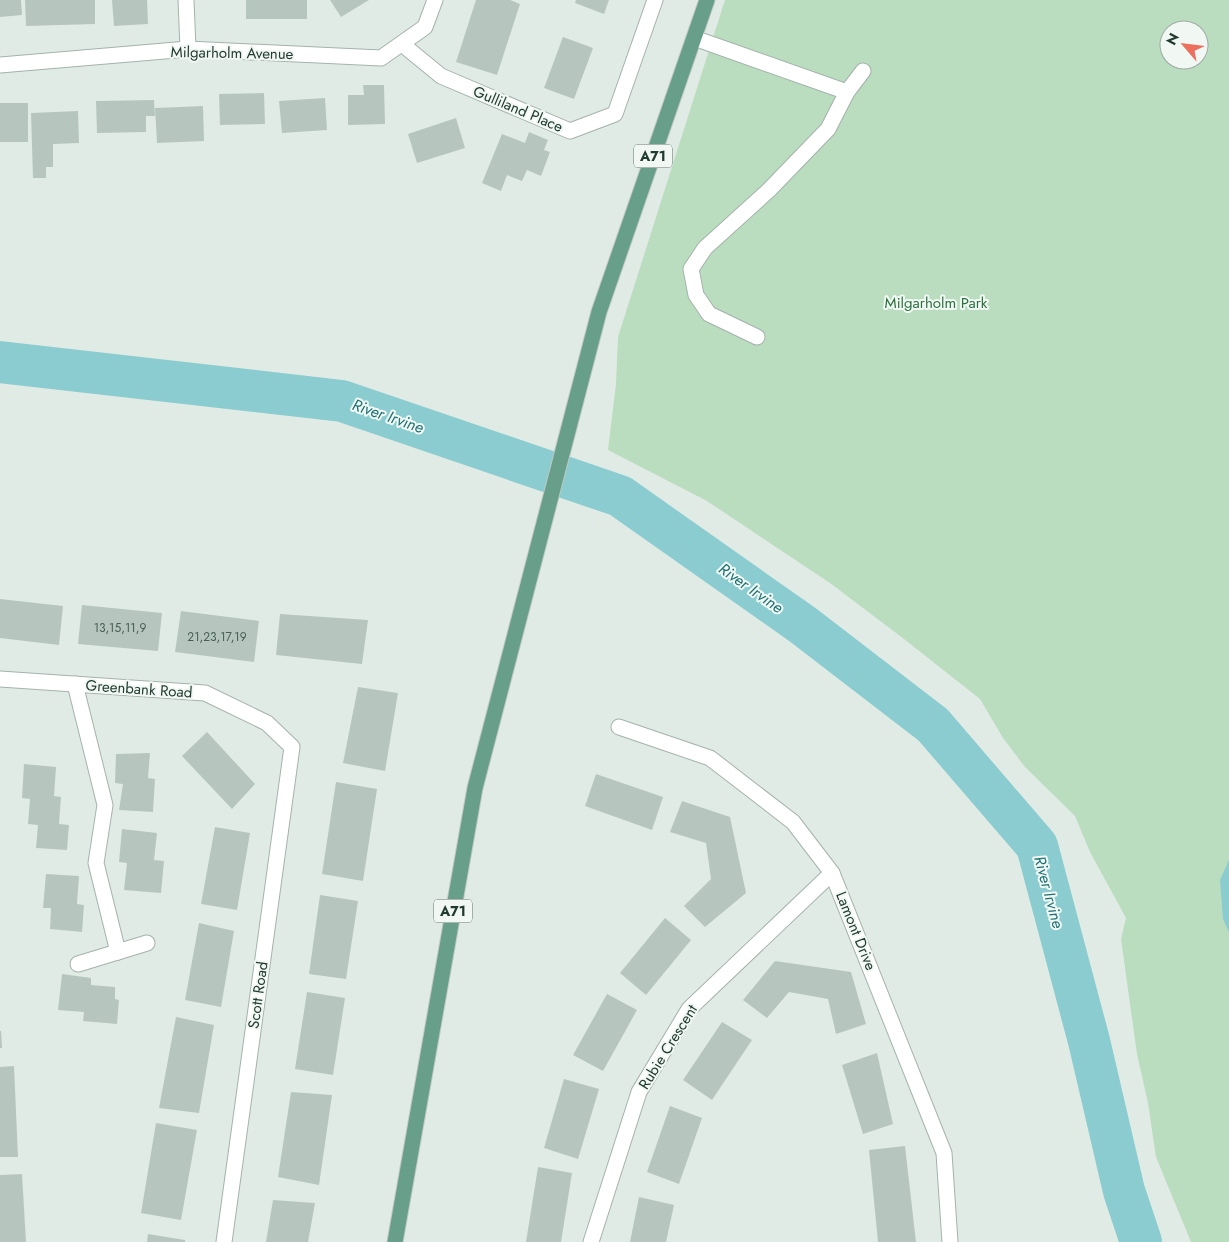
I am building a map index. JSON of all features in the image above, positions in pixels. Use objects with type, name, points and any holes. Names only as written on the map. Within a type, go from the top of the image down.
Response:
[{"type":"main road","name":"A71","points":[[395,1242],[475,788],[602,302],[707,0]]},
{"type":"street","points":[[186,0],[188,49]]},
{"type":"street","name":"Milgarholm Avenue","points":[[0,65],[188,49],[381,58],[425,26],[435,0]]},
{"type":"street","name":"Gulliland Place","points":[[402,44],[441,76],[570,131],[615,114],[655,0]]},
{"type":"street","points":[[694,38],[847,92]]},
{"type":"street","points":[[757,337],[709,314],[696,295],[691,268],[705,248],[769,190],[828,129],[847,92],[863,71]]},
{"type":"street","name":"Greenbank Road","points":[[0,679],[206,693],[267,723],[292,747]]},
{"type":"street","points":[[75,684],[105,805],[96,863],[118,952]]},
{"type":"street","name":"Lamont Drive","points":[[619,727],[710,758],[793,822],[832,873],[944,1153],[950,1242]]},
{"type":"street","name":"Scott Road","points":[[224,1242],[292,747]]},
{"type":"street","name":"Rubie Crescent","points":[[591,1242],[639,1092],[689,1009],[832,873]]},
{"type":"street","points":[[78,964],[147,943]]},
{"type":"green space","name":"Milgarholm Park","points":[[725,0],[1229,0],[1229,1242],[1191,1242],[1156,1157],[1148,1103],[1137,1054],[1121,939],[1126,918],[1090,852],[1075,816],[1025,767],[1003,738],[980,699],[904,639],[830,583],[707,501],[608,450],[616,384],[618,337]]},
{"type":"water","points":[[1229,860],[1229,932],[1223,919],[1220,880]]},
{"type":"building","points":[[0,0],[21,0],[22,15],[0,17]]},
{"type":"building","points":[[25,0],[95,0],[95,24],[26,26]]},
{"type":"building","points":[[112,0],[147,0],[148,24],[114,26]]},
{"type":"building","points":[[246,0],[307,0],[307,19],[246,19]]},
{"type":"building","points":[[330,0],[369,0],[341,17]]},
{"type":"building","points":[[476,0],[510,0],[520,4],[497,75],[456,62]]},
{"type":"building","points":[[576,0],[609,0],[604,14],[575,3]]},
{"type":"building","points":[[563,37],[593,48],[574,99],[544,88]]},
{"type":"building","points":[[363,85],[384,85],[385,124],[348,125],[348,95],[364,95]]},
{"type":"building","points":[[264,93],[265,124],[220,125],[219,94]]},
{"type":"building","points":[[325,98],[327,130],[282,133],[279,101]]},
{"type":"building","points":[[154,100],[155,116],[146,116],[146,132],[97,133],[96,101]]},
{"type":"building","points":[[0,103],[28,103],[28,142],[0,142]]},
{"type":"building","points":[[203,106],[204,141],[157,143],[155,108]]},
{"type":"building","points":[[78,111],[79,143],[53,144],[53,167],[46,167],[46,178],[33,178],[31,113]]},
{"type":"building","points":[[456,118],[465,148],[417,163],[408,134]]},
{"type":"building","points":[[529,132],[548,140],[544,150],[550,152],[541,176],[527,170],[522,181],[507,175],[501,191],[482,183],[502,134],[525,143]]},
{"type":"building","points":[[0,599],[63,606],[59,645],[0,638]]},
{"type":"building","points":[[82,605],[162,613],[158,651],[78,644]]},
{"type":"building","points":[[181,611],[259,621],[254,662],[175,652]]},
{"type":"building","points":[[280,614],[368,620],[362,664],[276,655]]},
{"type":"building","points":[[358,687],[398,693],[385,771],[343,763]]},
{"type":"building","points":[[207,732],[255,784],[232,809],[182,756]]},
{"type":"building","points":[[150,753],[148,778],[155,779],[153,812],[119,810],[123,784],[115,783],[116,754]]},
{"type":"building","points":[[24,764],[56,767],[54,796],[61,797],[59,824],[69,825],[67,850],[36,848],[38,825],[28,824],[30,799],[22,798]]},
{"type":"building","points":[[596,774],[663,797],[652,830],[585,806]]},
{"type":"building","points":[[336,782],[377,789],[363,881],[322,874]]},
{"type":"building","points":[[682,801],[730,817],[746,893],[705,927],[684,906],[711,879],[706,843],[670,832]]},
{"type":"building","points":[[215,827],[250,833],[237,910],[201,904]]},
{"type":"building","points":[[122,829],[157,833],[154,860],[164,861],[161,893],[124,890],[127,863],[119,862]]},
{"type":"building","points":[[46,874],[79,876],[77,904],[84,905],[82,932],[50,929],[51,908],[43,908]]},
{"type":"building","points":[[320,895],[358,901],[346,979],[309,974]]},
{"type":"building","points":[[665,918],[691,940],[646,995],[620,973]]},
{"type":"building","points":[[199,923],[234,931],[221,1007],[185,1000]]},
{"type":"building","points":[[775,961],[851,972],[866,1024],[836,1034],[828,999],[789,992],[767,1018],[743,1000]]},
{"type":"building","points":[[62,974],[91,978],[91,985],[115,987],[115,999],[119,1000],[117,1024],[83,1021],[84,1012],[58,1010]]},
{"type":"building","points":[[307,992],[345,998],[333,1075],[295,1069]]},
{"type":"building","points":[[607,994],[637,1010],[603,1071],[573,1055]]},
{"type":"building","points":[[176,1017],[214,1025],[199,1113],[159,1108]]},
{"type":"building","points":[[722,1022],[752,1040],[712,1100],[683,1080]]},
{"type":"building","points":[[1,1031],[2,1048],[0,1048]]},
{"type":"building","points":[[877,1053],[893,1124],[863,1134],[842,1065]]},
{"type":"building","points":[[14,1066],[18,1157],[0,1157],[0,1067]]},
{"type":"building","points":[[564,1079],[599,1089],[578,1159],[544,1148]]},
{"type":"building","points":[[291,1092],[332,1095],[319,1185],[278,1177]]},
{"type":"building","points":[[670,1106],[702,1118],[679,1184],[647,1172]]},
{"type":"building","points":[[156,1123],[197,1130],[181,1220],[141,1213]]},
{"type":"building","points":[[905,1146],[916,1242],[878,1242],[869,1150]]},
{"type":"building","points":[[538,1167],[572,1173],[561,1242],[526,1242]]},
{"type":"building","points":[[22,1174],[26,1242],[0,1242],[0,1175]]},
{"type":"building","points":[[639,1197],[674,1205],[666,1242],[630,1242]]},
{"type":"building","points":[[273,1200],[315,1203],[308,1242],[266,1242]]},
{"type":"building","points":[[148,1234],[185,1240],[185,1242],[147,1242]]},
{"type":"waterway","name":"River Irvine","points":[[0,362],[342,401],[620,496],[803,625],[933,725],[1037,846],[1089,1041],[1124,1191],[1141,1242]]}]
